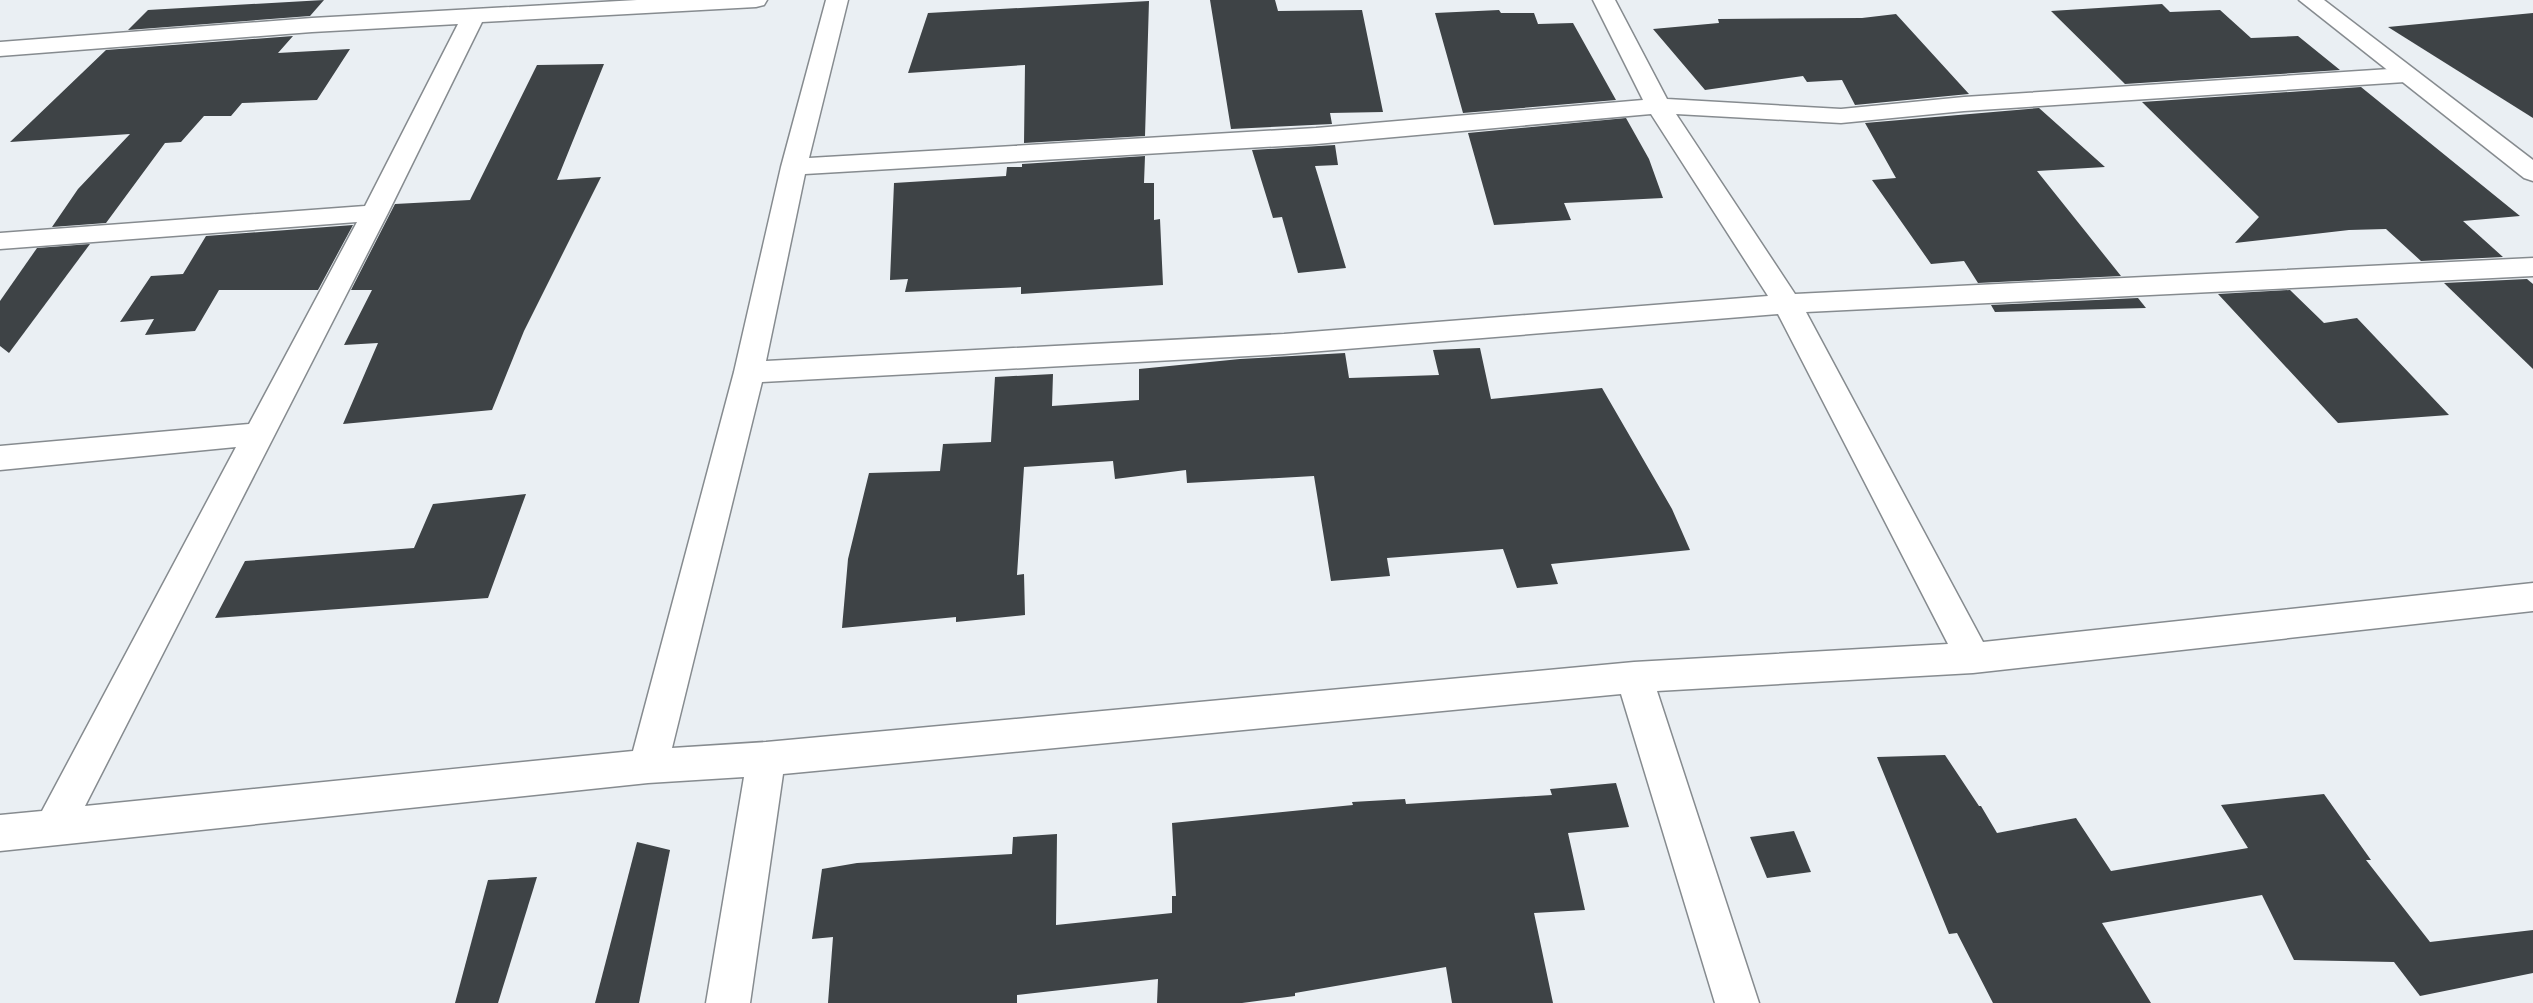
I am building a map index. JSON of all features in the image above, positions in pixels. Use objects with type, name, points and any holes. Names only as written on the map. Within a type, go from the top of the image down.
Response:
[{"type":"street","points":[[312,25],[328,0]]},
{"type":"street","points":[[0,49],[312,25],[473,17],[533,7],[756,0]]},
{"type":"street","points":[[648,766],[749,372],[794,167],[837,0]]},
{"type":"street","points":[[1604,0],[1658,105],[1787,304],[1973,658]]},
{"type":"street","points":[[2310,0],[2405,75],[2529,166]]},
{"type":"street","points":[[54,827],[375,213],[473,17]]},
{"type":"street","points":[[794,167],[1316,136],[1658,105],[1841,116],[1976,103],[2405,75]]},
{"type":"street","points":[[0,241],[375,213]]},
{"type":"street","points":[[749,372],[1284,344],[1787,304],[2533,267]]},
{"type":"street","points":[[0,458],[260,434]]},
{"type":"street","points":[[0,833],[648,766],[766,759],[1634,677],[1973,658],[2533,597]]},
{"type":"street","points":[[1634,677],[1737,1003]]},
{"type":"street","points":[[728,1003],[766,759]]},
{"type":"building","points":[[324,0],[310,16],[128,30],[148,10]]},
{"type":"building","points":[[1210,0],[1275,0],[1278,11],[1362,10],[1383,112],[1330,113],[1332,124],[1231,129]]},
{"type":"building","points":[[1149,1],[1145,136],[1024,143],[1025,65],[908,73],[928,13]]},
{"type":"building","points":[[2162,4],[2170,12],[2220,10],[2251,38],[2298,36],[2340,70],[2125,84],[2051,11]]},
{"type":"building","points":[[1499,10],[1501,13],[1534,13],[1538,24],[1573,23],[1616,100],[1463,113],[1435,13]]},
{"type":"building","points":[[2533,13],[2533,118],[2388,27]]},
{"type":"building","points":[[1896,14],[1969,94],[1855,105],[1842,80],[1807,82],[1803,76],[1705,90],[1653,29],[1719,23],[1718,19],[1862,18]]},
{"type":"building","points":[[293,36],[278,53],[350,49],[317,100],[242,103],[231,116],[204,116],[181,142],[165,143],[106,223],[52,227],[78,189],[130,134],[10,142],[106,50]]},
{"type":"building","points":[[604,64],[557,180],[601,177],[524,331],[492,410],[343,424],[378,343],[344,345],[372,290],[351,290],[395,204],[470,200],[537,65]]},
{"type":"building","points":[[2361,87],[2520,216],[2463,221],[2503,257],[2421,261],[2386,229],[2349,230],[2235,243],[2259,217],[2142,102]]},
{"type":"building","points":[[2039,108],[2105,167],[2037,171],[2121,276],[1978,283],[1964,261],[1931,264],[1872,180],[1896,178],[1865,123]]},
{"type":"building","points":[[1626,118],[1649,159],[1663,198],[1564,203],[1571,220],[1494,225],[1468,133]]},
{"type":"building","points":[[1335,145],[1338,165],[1315,166],[1346,268],[1298,273],[1282,217],[1273,218],[1252,150]]},
{"type":"building","points":[[1145,156],[1144,183],[1154,183],[1154,220],[1160,219],[1163,285],[1021,294],[1021,287],[905,292],[908,279],[890,280],[894,183],[1006,176],[1007,167],[1022,167],[1022,164]]},
{"type":"building","points":[[353,225],[318,290],[219,290],[195,331],[145,335],[154,319],[120,322],[151,276],[183,274],[206,236]]},
{"type":"building","points":[[90,244],[9,353],[0,346],[0,301],[37,248]]},
{"type":"building","points":[[2527,279],[2533,284],[2533,369],[2444,283]]},
{"type":"building","points":[[2290,290],[2324,323],[2357,318],[2449,415],[2338,423],[2218,294]]},
{"type":"building","points":[[2138,298],[2146,308],[1995,312],[1991,305]]},
{"type":"building","points":[[1480,348],[1491,399],[1602,388],[1672,509],[1690,550],[1551,564],[1558,584],[1517,588],[1503,549],[1387,558],[1390,576],[1331,581],[1314,476],[1187,483],[1186,470],[1115,479],[1113,461],[1024,467],[1017,575],[1024,574],[1025,615],[956,622],[956,617],[842,628],[848,559],[869,473],[940,471],[943,444],[991,442],[995,377],[1053,374],[1052,406],[1139,400],[1139,369],[1240,359],[1345,353],[1349,378],[1439,375],[1433,350]]},
{"type":"building","points":[[526,494],[488,598],[215,618],[245,561],[414,548],[433,504]]},
{"type":"building","points":[[1945,755],[1997,833],[2076,818],[2111,871],[2248,848],[2221,805],[2324,794],[2371,860],[2366,860],[2430,942],[2533,930],[2533,973],[2420,996],[2394,962],[2294,960],[2262,895],[2102,923],[2151,1003],[1993,1003],[1957,933],[1949,934],[1877,757]]},
{"type":"building","points":[[1616,783],[1629,827],[1568,833],[1585,910],[1534,913],[1553,1003],[1452,1003],[1446,967],[1295,993],[1295,996],[1242,1003],[1157,1003],[1158,979],[1017,995],[1017,1003],[828,1003],[833,937],[812,939],[822,869],[857,863],[1012,854],[1013,837],[1057,834],[1056,925],[1172,913],[1172,896],[1176,896],[1172,823],[1353,805],[1352,802],[1405,799],[1406,804],[1552,795],[1550,789]]},
{"type":"building","points":[[1794,831],[1811,872],[1767,878],[1750,837]]},
{"type":"building","points":[[637,842],[670,850],[639,1003],[595,1003]]},
{"type":"building","points":[[537,877],[498,1003],[455,1003],[488,880]]}]
